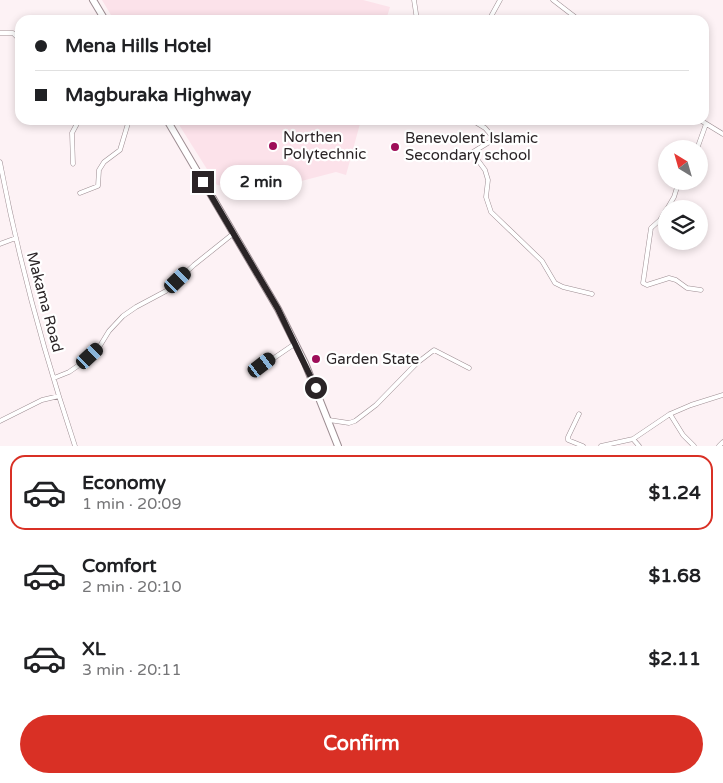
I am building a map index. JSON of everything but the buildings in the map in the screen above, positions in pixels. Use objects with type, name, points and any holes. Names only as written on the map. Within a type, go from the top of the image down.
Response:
[{"type":"main road","points":[[93,0],[102,15]]},
{"type":"main road","points":[[170,125],[296,343],[330,420],[338,446]]},
{"type":"street","points":[[414,0],[416,15]]},
{"type":"street","points":[[492,15],[500,0]]},
{"type":"street","points":[[553,0],[572,15]]},
{"type":"street","points":[[0,33],[13,33],[15,35]]},
{"type":"street","points":[[73,164],[72,133],[76,125]]},
{"type":"street","points":[[80,193],[98,186],[99,170],[104,162],[120,150],[127,125]]},
{"type":"street","points":[[480,125],[492,136],[491,141],[473,152],[485,170],[488,180],[486,197],[491,212],[542,261],[555,283],[563,288],[592,294]]},
{"type":"street","points":[[700,140],[706,125]]},
{"type":"street","points":[[708,125],[723,134]]},
{"type":"street","name":"Makama Road","points":[[0,162],[28,288],[75,446]]},
{"type":"street","points":[[658,222],[651,228],[643,283],[647,285],[669,278],[676,280],[687,288],[701,290]]},
{"type":"street","points":[[54,378],[69,372],[82,363],[98,349],[109,331],[123,316],[136,306],[166,291],[194,265],[234,233]]},
{"type":"street","points":[[0,244],[16,238]]},
{"type":"street","points":[[252,373],[296,343]]},
{"type":"street","points":[[330,420],[349,424],[354,422],[376,405],[418,363],[434,350],[469,368]]},
{"type":"street","points":[[0,421],[42,400],[59,396]]},
{"type":"street","points":[[601,446],[633,438],[670,414],[691,405],[723,396]]},
{"type":"street","points":[[579,414],[568,440],[582,446]]},
{"type":"street","points":[[670,414],[683,435],[694,446]]},
{"type":"street","points":[[633,438],[639,446]]},
{"type":"street","points":[[719,446],[723,442]]},
{"type":"shaded area","points":[[102,0],[363,0],[390,7],[388,15],[111,15]]},
{"type":"shaded area","name":"Northen Polytechnic","points":[[179,125],[360,125],[346,175],[336,172],[263,191],[217,185]]},
{"type":"place","name":"Northen Polytechnic","points":[[273,146]]},
{"type":"place","name":"Benevolent Islamic Secondary school","points":[[395,147]]},
{"type":"place","name":"Garden State","points":[[316,359]]},
{"type":"route","points":[[203,182],[278,309],[316,388]]}]
